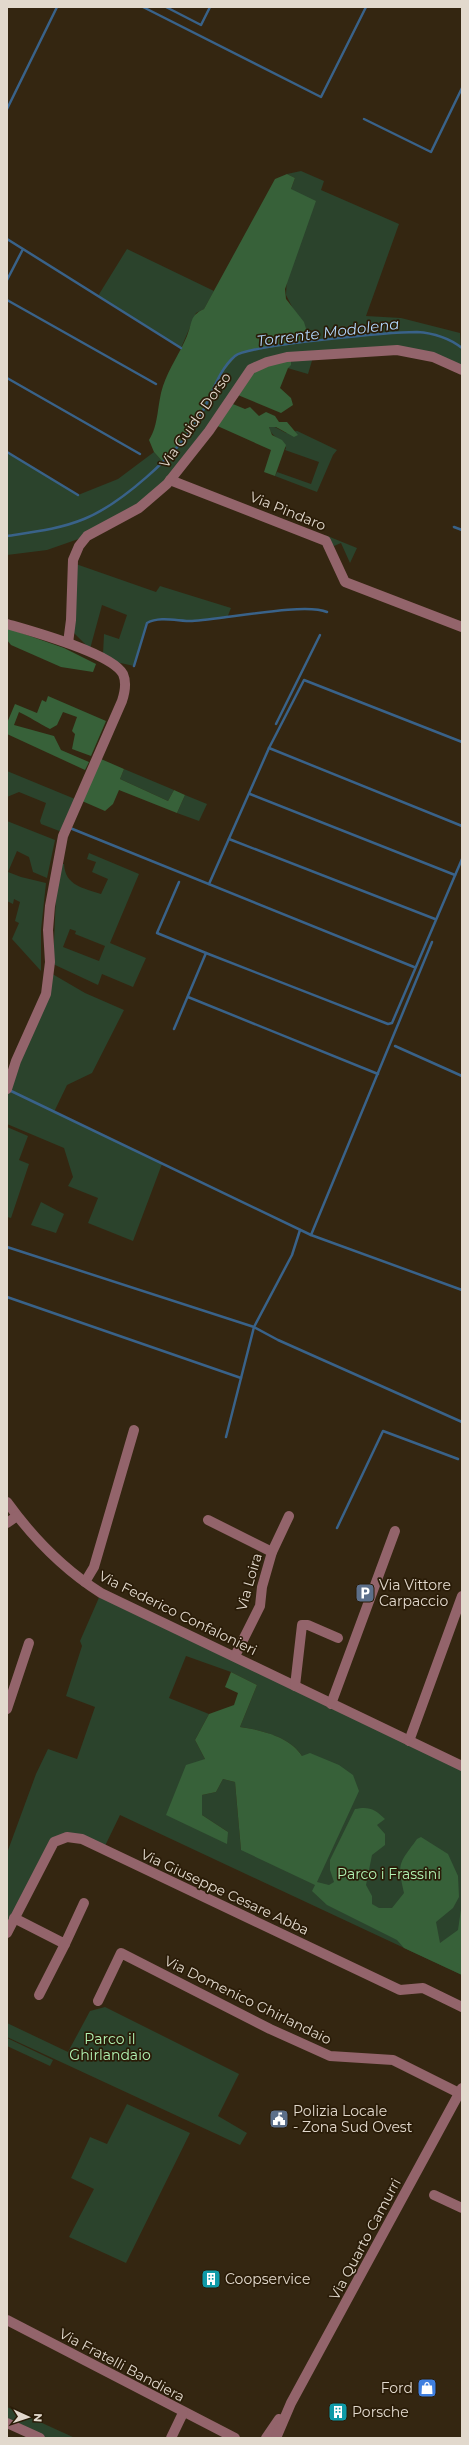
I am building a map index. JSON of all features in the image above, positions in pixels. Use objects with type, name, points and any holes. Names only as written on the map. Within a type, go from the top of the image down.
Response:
[{"type":"street","name":"Via Guido Dorso","points":[[68,643],[71,620],[73,560],[78,546],[87,536],[139,508],[170,480],[208,431],[246,374],[258,365],[287,357],[397,350],[433,356],[462,370]]},
{"type":"street","name":"Via Pindaro","points":[[170,480],[326,541],[345,582],[462,627]]},
{"type":"street","points":[[7,624],[68,643],[105,660],[120,669],[126,687],[122,701],[63,836],[50,906],[48,930],[50,962],[46,994],[16,1061],[7,1089]]},
{"type":"street","points":[[85,1582],[94,1567],[134,1430]]},
{"type":"street","name":"Via Federico Confalonieri","points":[[7,1502],[17,1516],[48,1551],[85,1582],[153,1618],[462,1766]]},
{"type":"street","points":[[7,1523],[17,1516]]},
{"type":"street","name":"Via Loira","points":[[234,1656],[260,1606],[262,1586],[272,1552],[289,1516]]},
{"type":"street","points":[[208,1520],[237,1537],[272,1552]]},
{"type":"street","points":[[332,1704],[395,1531]]},
{"type":"street","points":[[409,1741],[462,1596]]},
{"type":"street","points":[[295,1686],[302,1625],[308,1625],[338,1638]]},
{"type":"street","points":[[7,1709],[29,1643]]},
{"type":"street","name":"Via Giuseppe Cesare Abba","points":[[7,1933],[54,1842],[67,1837],[82,1839],[400,1990],[423,1988],[462,2007]]},
{"type":"street","points":[[39,1995],[84,1903]]},
{"type":"street","points":[[14,1918],[65,1944]]},
{"type":"street","name":"Via Domenico Ghirlandaio","points":[[98,2001],[121,1954],[270,2029],[330,2056],[392,2060],[461,2091]]},
{"type":"street","name":"Via Quarto Camurri","points":[[276,2438],[291,2403],[458,2105],[461,2091]]},
{"type":"street","points":[[434,2195],[462,2208]]},
{"type":"street","name":"Via Fratelli Bandiera","points":[[7,2320],[229,2437]]},
{"type":"street","name":"Via Quarto Camurri","points":[[266,2438],[291,2403]]},
{"type":"street","points":[[171,2438],[183,2413]]},
{"type":"street","points":[[7,2422],[40,2438]]},
{"type":"green space","points":[[301,171],[324,181],[321,190],[399,224],[366,316],[401,318],[460,333],[462,370],[414,352],[314,354],[308,374],[267,362],[159,491],[87,536],[47,550],[7,555],[7,452],[78,495],[118,479],[154,452],[162,461],[199,420],[224,371],[237,355],[249,351],[310,342],[286,295],[291,189],[295,178],[287,174]]},
{"type":"green space","points":[[287,174],[295,178],[291,189],[316,201],[285,289],[286,299],[304,322],[310,342],[249,351],[237,355],[224,371],[190,433],[162,461],[154,452],[149,440],[155,428],[165,379],[184,342],[192,320],[196,314],[204,309],[275,179]]},
{"type":"green space","points":[[127,249],[214,291],[204,309],[196,313],[181,348],[98,296]]},
{"type":"green space","points":[[291,360],[291,365],[288,368],[280,388],[291,398],[293,405],[281,413],[233,393],[251,369]]},
{"type":"green space","points":[[228,402],[245,409],[250,407],[259,416],[266,412],[275,416],[279,422],[287,422],[298,435],[294,437],[276,427],[269,427],[272,435],[282,440],[286,445],[275,476],[264,472],[271,450],[213,424]]},
{"type":"green space","points":[[273,426],[286,433],[297,431],[293,429],[337,450],[333,455],[317,492],[275,476],[277,472],[311,484],[319,462],[285,450],[286,448],[282,442],[270,430],[269,427]]},
{"type":"green space","points":[[325,535],[357,548],[350,563],[341,543],[334,546]]},
{"type":"green space","points":[[73,563],[156,592],[160,586],[231,608],[227,618],[191,621],[154,620],[147,623],[134,666],[116,662],[103,654],[104,634],[119,639],[127,615],[102,605],[90,649],[74,633]]},
{"type":"green space","points":[[7,628],[64,648],[96,664],[93,672],[61,667],[11,645],[7,640]]},
{"type":"green space","points":[[48,696],[106,721],[91,756],[72,749],[75,734],[72,731],[77,717],[63,712],[57,725],[50,729],[19,712],[14,725],[54,736],[61,750],[89,762],[85,770],[7,734],[7,723],[15,704],[37,713],[42,700],[46,702]]},
{"type":"green space","points":[[101,759],[124,769],[120,779],[168,801],[174,790],[185,795],[177,813],[119,790],[113,804],[105,811],[82,801]]},
{"type":"green space","points":[[124,769],[174,790],[168,801],[120,779]]},
{"type":"green space","points":[[7,771],[75,799],[62,832],[41,824],[40,821],[46,803],[19,792],[7,797]]},
{"type":"green space","points":[[185,795],[207,804],[199,821],[177,813]]},
{"type":"green space","points":[[7,821],[55,840],[47,878],[33,872],[29,857],[17,851],[8,872],[46,883],[41,930],[41,971],[12,939],[19,923],[15,921],[20,902],[14,899],[13,904],[7,901]]},
{"type":"green space","points":[[89,853],[139,874],[110,943],[146,958],[133,987],[102,974],[98,985],[53,964],[56,895],[61,864],[64,864],[65,871],[72,882],[82,888],[101,894],[108,879],[92,872],[96,862],[87,859]],"holes":[[[70,929],[76,931],[75,934],[105,946],[99,961],[63,947]]]},
{"type":"green space","points":[[49,972],[85,993],[124,1010],[92,1073],[67,1085],[54,1112],[162,1164],[133,1241],[88,1223],[98,1198],[68,1186],[73,1177],[64,1148],[7,1124],[7,1089]]},
{"type":"green space","points":[[7,1127],[28,1136],[19,1160],[29,1164],[11,1218],[7,1217]]},
{"type":"green space","points":[[41,1202],[64,1214],[56,1233],[31,1225]]},
{"type":"green space","name":"Parco i Frassini","points":[[101,1593],[462,1766],[462,1975],[120,1815],[103,1850],[82,1839],[54,1842],[7,1933],[7,1853],[36,1774],[48,1749],[77,1759],[95,1707],[66,1696],[82,1646],[80,1641]],"holes":[[[186,1656],[231,1672],[257,1685],[240,1727],[266,1732],[283,1739],[297,1749],[302,1756],[241,1850],[235,1782],[223,1779],[216,1792],[202,1795],[202,1815],[228,1832],[167,1815],[205,1759],[195,1740],[209,1714],[169,1698]]]},
{"type":"green space","points":[[231,1672],[257,1685],[240,1727],[266,1732],[283,1739],[297,1749],[302,1756],[310,1753],[339,1765],[353,1775],[359,1791],[317,1882],[329,1885],[334,1882],[330,1870],[330,1860],[355,1809],[372,1809],[385,1819],[377,1825],[385,1834],[385,1845],[372,1855],[366,1885],[372,1896],[372,1904],[379,1908],[392,1908],[404,1893],[400,1869],[401,1864],[417,1839],[421,1837],[448,1854],[458,1876],[459,1897],[453,1908],[436,1922],[440,1943],[458,1930],[462,1902],[462,1975],[404,1948],[397,1940],[327,1905],[312,1891],[315,1885],[241,1850],[235,1782],[223,1779],[216,1792],[202,1795],[202,1815],[228,1832],[227,1844],[166,1815],[186,1765],[205,1759],[195,1740],[209,1714],[234,1705],[238,1693],[225,1687]]},
{"type":"green space","name":"Parco il Ghirlandaio","points":[[105,2007],[239,2074],[218,2116],[247,2133],[240,2145],[7,2037],[7,2023],[68,2052],[90,2011]]},
{"type":"green space","points":[[7,2038],[53,2060],[50,2066],[7,2046]]},
{"type":"green space","points":[[127,2104],[190,2133],[126,2263],[69,2237],[94,2189],[71,2178],[90,2137],[107,2144]]},
{"type":"green space","points":[[7,2407],[75,2438],[31,2438],[7,2427]]},
{"type":"waterway","points":[[7,109],[57,7]]},
{"type":"waterway","points":[[143,7],[321,97],[366,7]]},
{"type":"waterway","points":[[166,7],[201,25],[210,7]]},
{"type":"waterway","points":[[364,119],[431,152],[462,88]]},
{"type":"waterway","points":[[7,239],[181,348]]},
{"type":"waterway","points":[[7,280],[23,249]]},
{"type":"waterway","points":[[7,300],[156,384]]},
{"type":"waterway","name":"Torrente Modolena","points":[[7,536],[46,530],[84,519],[99,512],[130,490],[162,463],[188,434],[202,413],[218,378],[228,363],[235,356],[246,352],[292,344],[380,334],[417,332],[441,337],[452,341],[462,348]]},
{"type":"waterway","points":[[7,378],[140,454]]},
{"type":"waterway","points":[[7,452],[78,495]]},
{"type":"waterway","points":[[454,527],[462,530]]},
{"type":"waterway","points":[[134,666],[147,623],[152,621],[163,619],[192,621],[205,620],[262,612],[300,609],[316,609],[327,612]]},
{"type":"waterway","points":[[276,724],[320,635]]},
{"type":"waterway","points":[[209,884],[269,748],[304,680],[462,742]]},
{"type":"waterway","points":[[269,748],[462,826]]},
{"type":"waterway","points":[[250,794],[455,875]]},
{"type":"waterway","points":[[70,828],[414,967]]},
{"type":"waterway","points":[[229,839],[435,919]]},
{"type":"waterway","points":[[174,1029],[206,953],[388,1024],[392,1023],[462,859]]},
{"type":"waterway","points":[[179,882],[157,933],[206,953]]},
{"type":"waterway","points":[[311,1235],[432,942]]},
{"type":"waterway","points":[[188,997],[378,1074]]},
{"type":"waterway","points":[[395,1046],[462,1076]]},
{"type":"waterway","points":[[9,1090],[311,1235],[462,1290]]},
{"type":"waterway","points":[[300,1230],[292,1255],[254,1327],[278,1340],[462,1422]]},
{"type":"waterway","points":[[7,1247],[254,1327],[226,1437]]},
{"type":"waterway","points":[[7,1297],[241,1378]]},
{"type":"waterway","points":[[337,1528],[383,1431],[458,1459]]},
{"type":"place","name":"Via Vittore Carpaccio","points":[[365,1593]]},
{"type":"place","name":"Polizia Locale - Zona Sud Ovest","points":[[279,2119]]},
{"type":"place","name":"Coopservice","points":[[211,2279]]},
{"type":"place","name":"Ford","points":[[427,2388]]},
{"type":"place","name":"Porsche","points":[[338,2412]]}]
